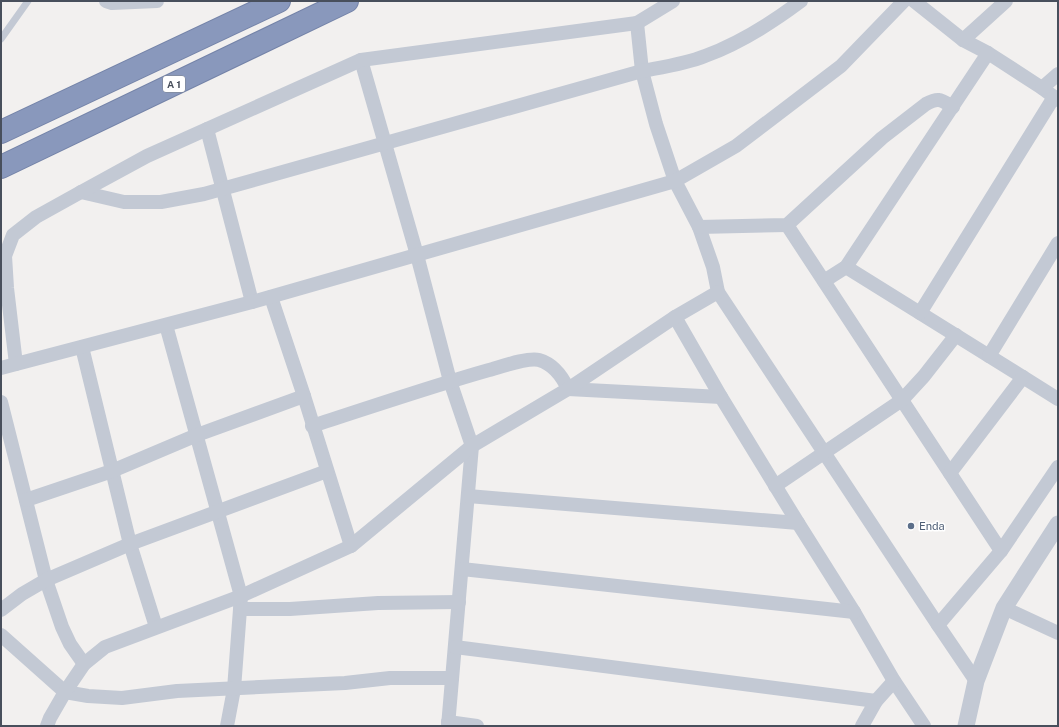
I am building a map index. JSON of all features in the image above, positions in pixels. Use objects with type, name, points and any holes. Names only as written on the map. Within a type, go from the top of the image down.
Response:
[{"type":"highway","points":[[1,132],[279,1]]},
{"type":"highway","name":"A 1","points":[[1,167],[347,1]]},
{"type":"street","points":[[106,1],[112,3],[157,1]]},
{"type":"street","points":[[16,364],[7,288],[5,256],[7,238],[36,217],[80,192],[147,156],[360,60],[637,23],[673,1]]},
{"type":"street","points":[[80,192],[124,202],[161,202],[204,194],[642,71],[705,57],[756,30],[801,1]]},
{"type":"street","points":[[1,368],[82,348],[271,297],[675,181],[736,146],[842,66],[904,1]]},
{"type":"street","points":[[914,1],[964,40],[988,53],[1042,88],[1056,99],[920,313]]},
{"type":"street","points":[[964,40],[1006,1]]},
{"type":"street","points":[[637,23],[642,71],[656,124],[675,181],[699,227],[712,267],[718,292],[976,681]]},
{"type":"street","points":[[824,281],[846,266],[988,53]]},
{"type":"street","points":[[360,60],[417,255],[450,381],[472,446],[448,724],[477,726]]},
{"type":"street","points":[[1042,88],[1058,74]]},
{"type":"street","points":[[699,227],[787,225],[882,138],[926,104],[939,99],[953,107]]},
{"type":"street","points":[[207,129],[252,302]]},
{"type":"street","points":[[787,225],[1001,552]]},
{"type":"street","points":[[989,356],[1058,243]]},
{"type":"street","points":[[846,266],[1058,399]]},
{"type":"street","points":[[47,726],[65,692],[84,664],[105,647],[156,627],[240,602],[351,546],[472,446],[568,389],[675,317],[718,292]]},
{"type":"street","points":[[271,297],[351,546]]},
{"type":"street","points":[[675,317],[775,486],[854,612],[894,681],[924,726]]},
{"type":"street","points":[[166,325],[197,435],[240,602],[234,689],[227,726]]},
{"type":"street","points":[[775,486],[902,400],[924,376],[956,335]]},
{"type":"street","points":[[82,348],[130,544],[156,627]]},
{"type":"street","points":[[312,426],[450,381],[520,361],[538,359],[552,366],[563,378],[568,389]]},
{"type":"street","points":[[950,473],[1023,377]]},
{"type":"street","points":[[568,389],[721,397]]},
{"type":"street","points":[[26,500],[112,471],[197,435],[304,396]]},
{"type":"street","points":[[1,402],[46,580],[62,627],[70,644],[84,664]]},
{"type":"street","points":[[938,625],[1001,552],[1058,467]]},
{"type":"street","points":[[1,610],[22,594],[46,580],[130,544],[327,471]]},
{"type":"street","points":[[468,496],[798,523]]},
{"type":"street","points":[[966,726],[976,681],[1004,608],[1058,524]]},
{"type":"street","points":[[462,569],[854,612]]},
{"type":"street","points":[[240,602],[290,609],[378,603],[458,602]]},
{"type":"street","points":[[1004,608],[1058,633]]},
{"type":"street","points":[[1,635],[65,692],[88,696],[122,698],[177,691],[345,683],[390,678],[452,678]]},
{"type":"street","points":[[455,647],[876,701]]},
{"type":"street","points":[[862,726],[876,701],[894,681]]},
{"type":"lane","points":[[1,39],[28,1]]},
{"type":"place","name":"Enda","points":[[911,526]]}]
